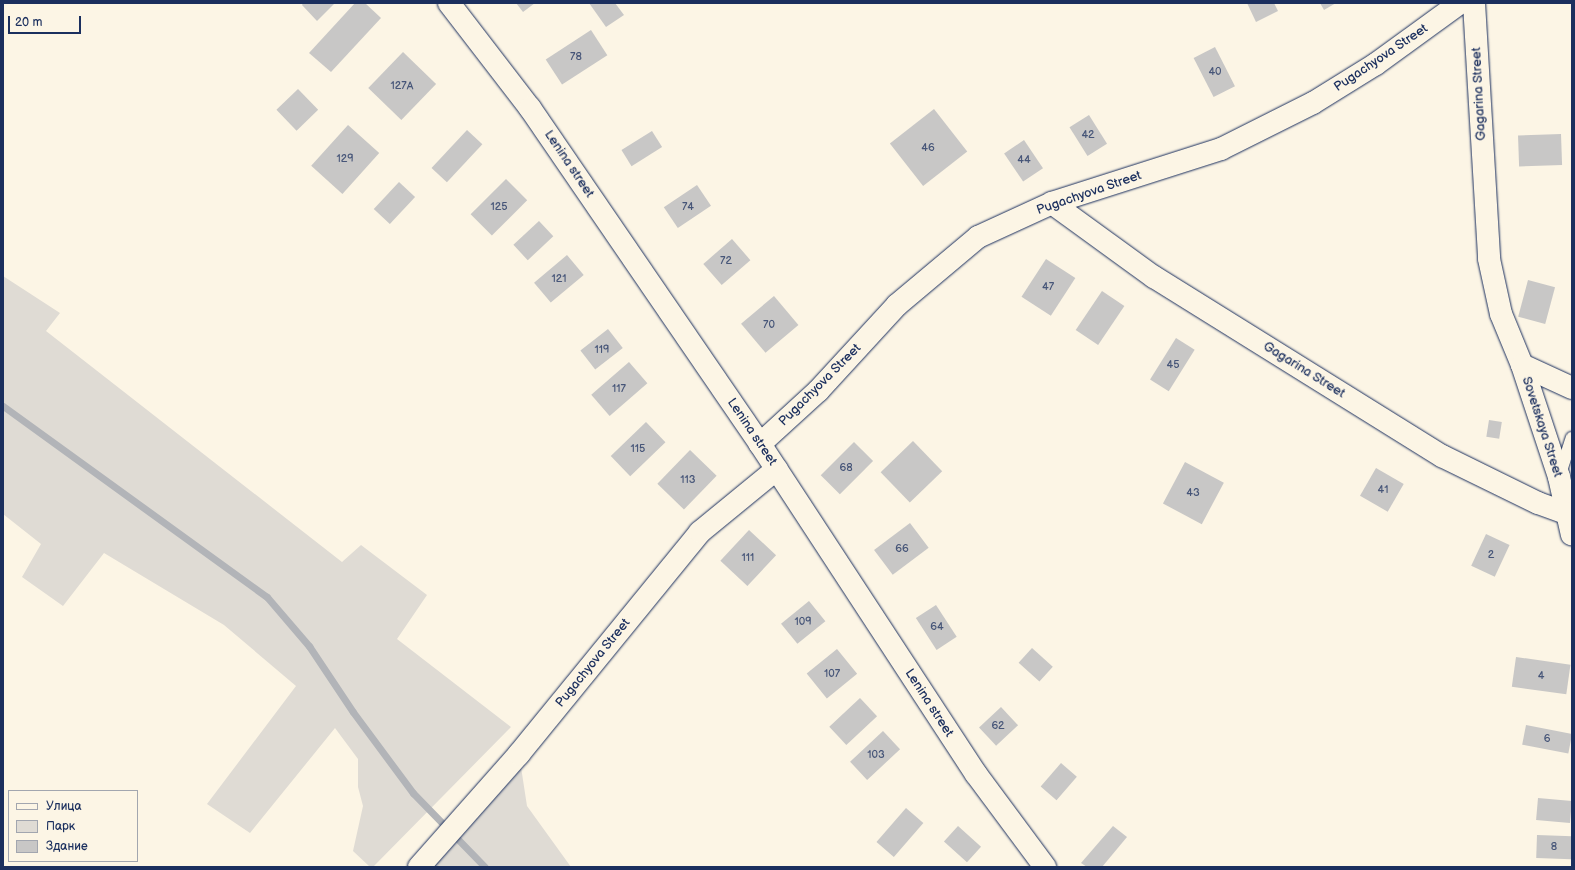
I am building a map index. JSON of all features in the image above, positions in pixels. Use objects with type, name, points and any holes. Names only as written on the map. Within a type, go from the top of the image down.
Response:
[{"type":"street","name":"Lenina street","points":[[449,3],[530,108],[777,469],[976,774],[1046,867]]},
{"type":"street","name":"Pugachyova Street","points":[[760,444],[818,390],[897,305],[978,237],[1052,203],[1221,149],[1313,103],[1370,68],[1460,3]]},
{"type":"street","name":"Gagarina Street","points":[[1474,3],[1489,259],[1501,314],[1522,365]]},
{"type":"street","name":"Gagarina Street","points":[[1052,203],[1154,277],[1442,456],[1538,503],[1570,525]]},
{"type":"street","points":[[1522,365],[1572,388]]},
{"type":"street","name":"Sovetskaya Street","points":[[1522,365],[1559,477],[1570,525]]},
{"type":"street","name":"Pugachyova Street","points":[[419,867],[519,754],[700,532],[777,469]]},
{"type":"lane","points":[[1559,477],[1572,438]]},
{"type":"green space","points":[[3,276],[60,313],[46,331],[342,562],[361,545],[427,595],[397,639],[511,727],[373,867],[370,867],[353,851],[363,806],[358,787],[358,759],[335,728],[250,833],[207,804],[296,686],[224,625],[104,553],[63,606],[22,577],[41,544],[3,514]]},
{"type":"green space","points":[[519,754],[527,806],[571,867],[419,867]]},
{"type":"building","points":[[303,3],[335,3],[317,21],[302,5]]},
{"type":"building","points":[[355,3],[365,3],[381,18],[331,72],[309,53]]},
{"type":"building","points":[[516,3],[535,3],[523,12]]},
{"type":"building","points":[[589,3],[615,3],[624,15],[606,27]]},
{"type":"building","points":[[1247,3],[1274,3],[1278,11],[1256,22]]},
{"type":"building","points":[[1320,3],[1336,3],[1324,10]]},
{"type":"building","points":[[591,30],[607,55],[562,85],[546,59]]},
{"type":"building","points":[[1215,47],[1235,86],[1214,97],[1194,58]]},
{"type":"building","points":[[403,52],[436,84],[401,120],[368,88]]},
{"type":"building","points":[[298,89],[318,110],[297,131],[276,110]]},
{"type":"building","points":[[934,109],[967,152],[923,186],[890,143]]},
{"type":"building","points":[[1089,115],[1107,144],[1088,156],[1069,127]]},
{"type":"building","points":[[348,125],[379,153],[342,194],[311,166]]},
{"type":"building","points":[[467,130],[482,144],[447,182],[432,168]]},
{"type":"building","points":[[652,131],[662,147],[632,166],[621,150]]},
{"type":"building","points":[[1561,134],[1562,165],[1519,166],[1518,136]]},
{"type":"building","points":[[1024,140],[1043,168],[1023,182],[1004,153]]},
{"type":"building","points":[[506,179],[527,200],[492,236],[471,214]]},
{"type":"building","points":[[399,182],[415,197],[390,224],[374,209]]},
{"type":"building","points":[[697,185],[711,206],[678,228],[664,207]]},
{"type":"building","points":[[539,221],[553,236],[528,260],[513,245]]},
{"type":"building","points":[[732,239],[750,260],[722,285],[703,264]]},
{"type":"building","points":[[567,255],[584,275],[551,303],[534,283]]},
{"type":"building","points":[[1046,259],[1075,278],[1051,316],[1021,297]]},
{"type":"building","points":[[1528,280],[1555,287],[1545,324],[1518,317]]},
{"type":"building","points":[[1102,291],[1124,306],[1098,345],[1076,330]]},
{"type":"building","points":[[774,296],[798,325],[765,353],[741,324]]},
{"type":"building","points":[[608,329],[623,348],[595,369],[580,351]]},
{"type":"building","points":[[1176,338],[1195,350],[1169,391],[1150,380]]},
{"type":"building","points":[[629,362],[647,383],[610,416],[591,395]]},
{"type":"building","points":[[1489,420],[1502,422],[1499,439],[1486,437]]},
{"type":"building","points":[[646,422],[665,442],[630,476],[611,456]]},
{"type":"building","points":[[913,441],[942,471],[910,502],[881,472]]},
{"type":"building","points":[[854,442],[873,461],[840,494],[821,475]]},
{"type":"building","points":[[690,450],[717,476],[684,510],[657,484]]},
{"type":"building","points":[[1185,462],[1224,483],[1202,524],[1163,503]]},
{"type":"building","points":[[1376,468],[1404,484],[1388,512],[1360,496]]},
{"type":"building","points":[[910,523],[929,548],[893,575],[874,550]]},
{"type":"building","points":[[749,530],[776,555],[747,586],[720,561]]},
{"type":"building","points":[[1486,534],[1510,545],[1495,577],[1471,566]]},
{"type":"building","points":[[809,601],[825,621],[797,644],[781,624]]},
{"type":"building","points":[[936,605],[957,637],[937,650],[916,618]]},
{"type":"building","points":[[1032,648],[1053,667],[1039,682],[1019,663]]},
{"type":"building","points":[[837,649],[857,674],[827,698],[807,674]]},
{"type":"building","points":[[1516,657],[1570,665],[1566,694],[1512,687]]},
{"type":"building","points":[[860,698],[877,716],[846,745],[829,727]]},
{"type":"building","points":[[1001,707],[1018,725],[996,746],[979,727]]},
{"type":"building","points":[[1526,725],[1572,734],[1568,754],[1522,745]]},
{"type":"building","points":[[883,731],[900,749],[867,780],[850,762]]},
{"type":"building","points":[[1061,763],[1077,777],[1057,800],[1041,786]]},
{"type":"building","points":[[1538,798],[1572,801],[1570,823],[1536,820]]},
{"type":"building","points":[[906,808],[923,823],[894,857],[876,842]]},
{"type":"building","points":[[958,826],[981,847],[967,862],[944,842]]},
{"type":"building","points":[[1113,826],[1127,837],[1102,867],[1087,867],[1081,863]]},
{"type":"building","points":[[1537,835],[1572,836],[1571,859],[1536,858]]},
{"type":"waterway","points":[[3,406],[267,597],[309,646],[353,712],[413,793],[485,867]]}]
